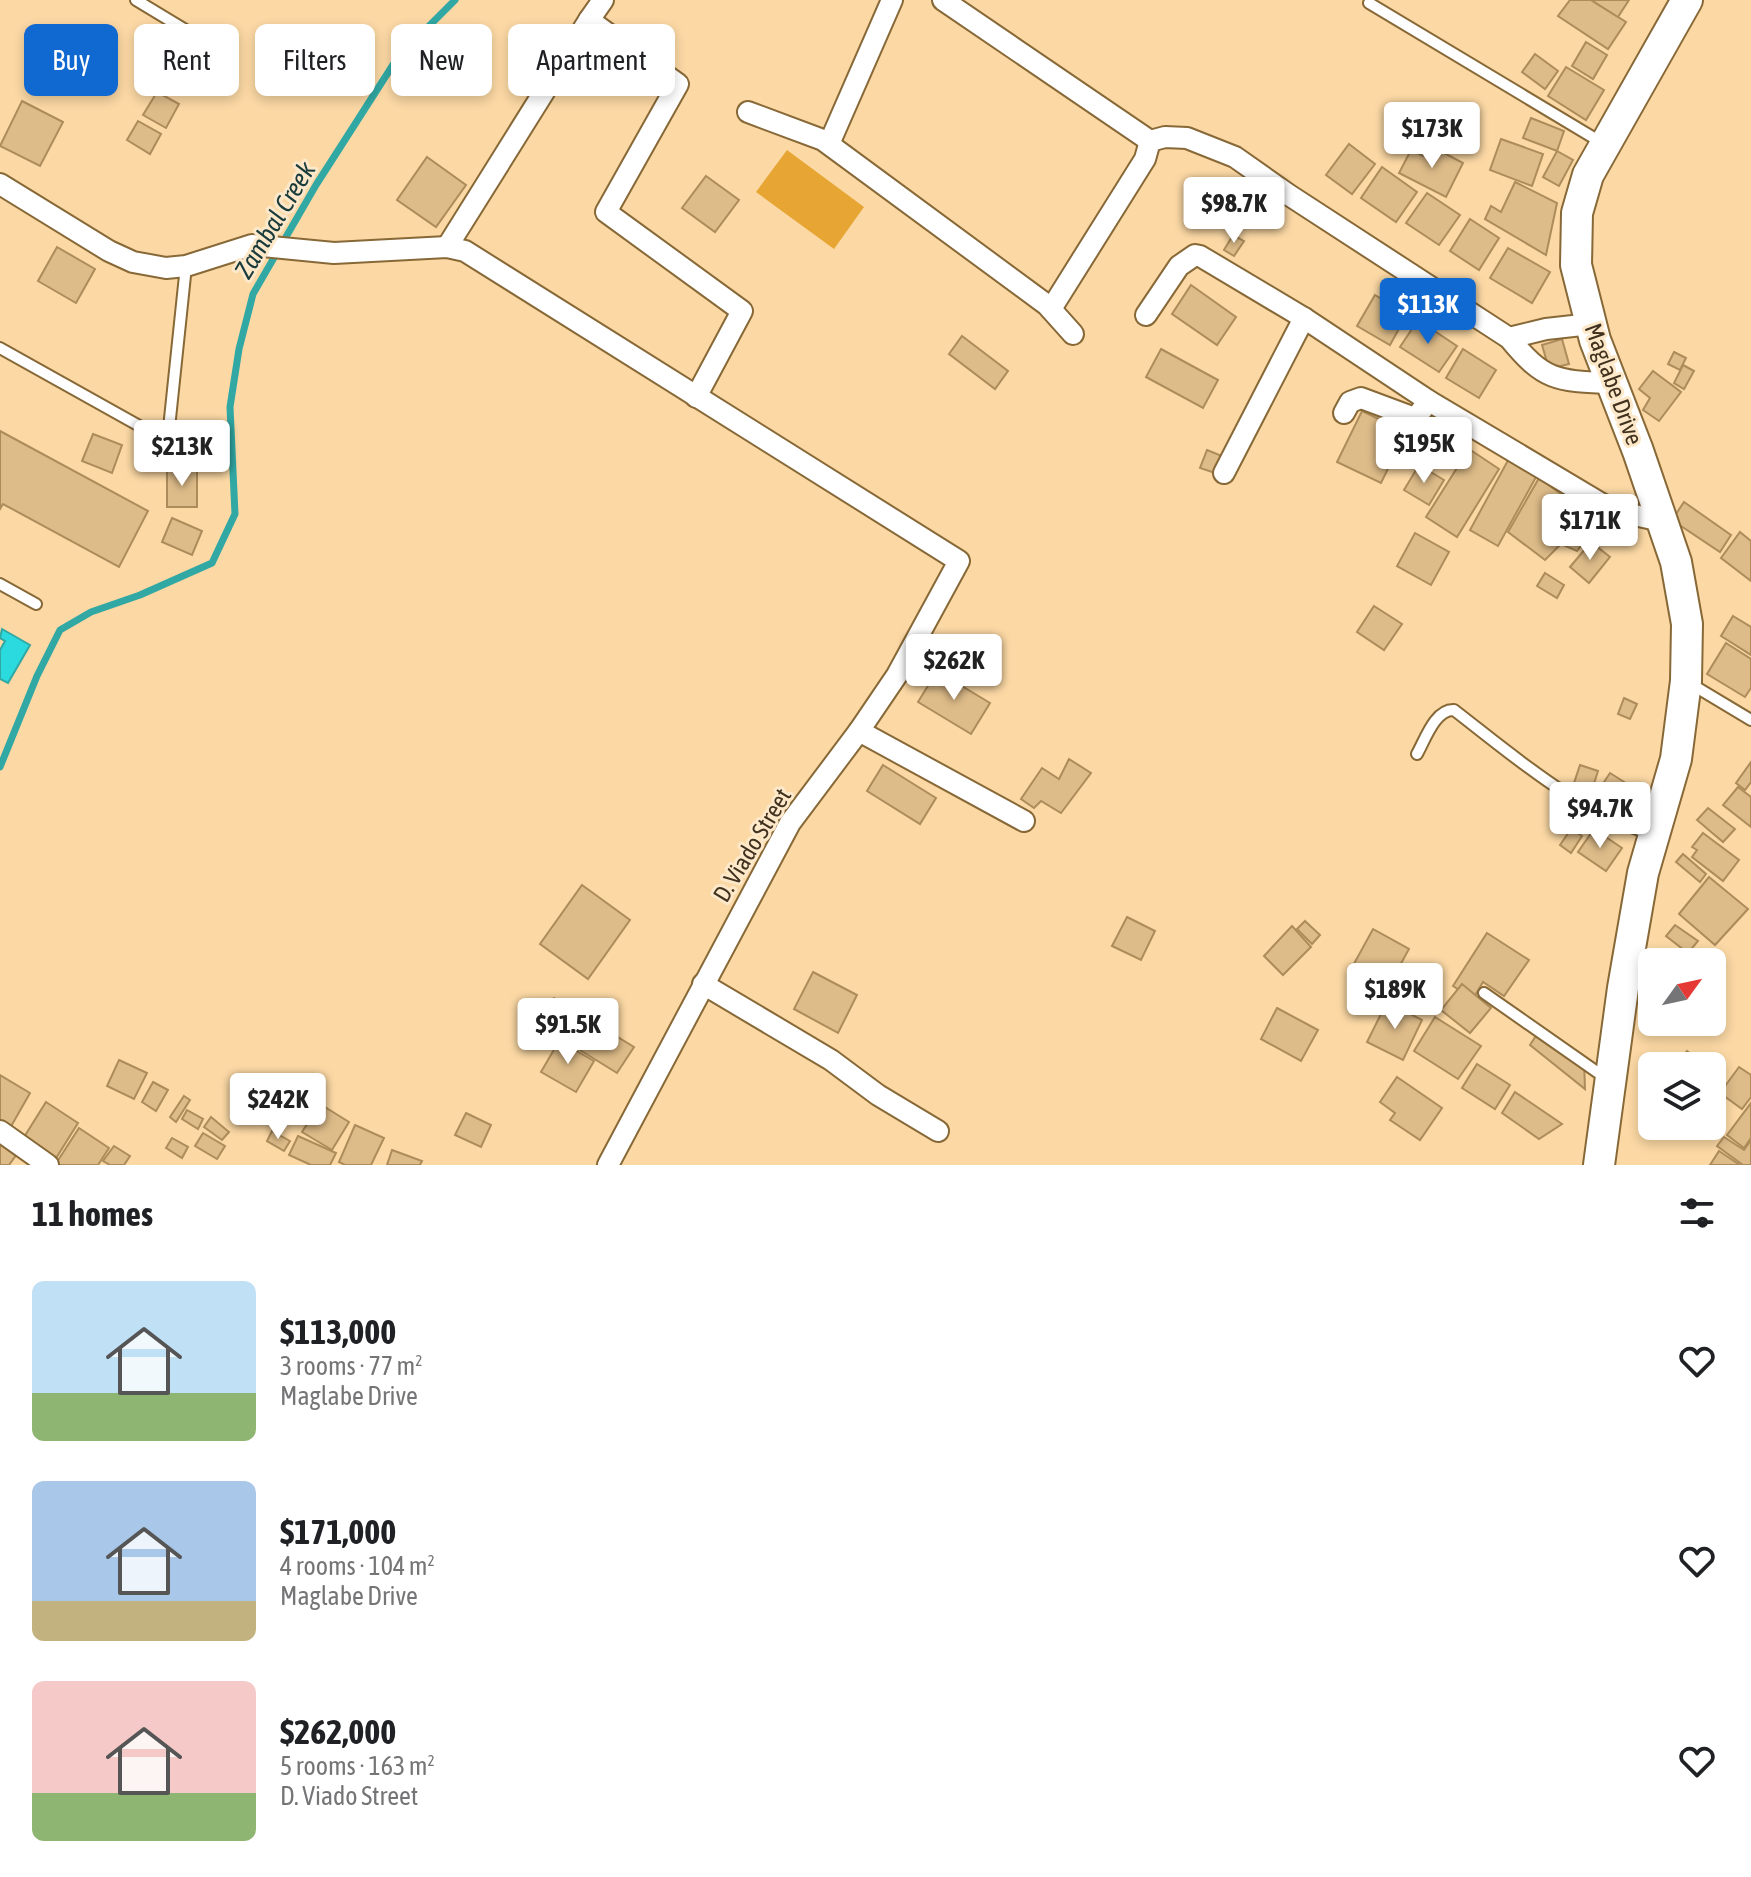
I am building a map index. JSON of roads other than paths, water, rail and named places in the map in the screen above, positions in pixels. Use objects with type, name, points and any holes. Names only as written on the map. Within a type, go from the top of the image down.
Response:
[{"type":"main road","name":"Maglabe Drive","points":[[1599,1165],[1641,888],[1676,759],[1686,681],[1687,624],[1676,562],[1591,324],[1576,265],[1577,213],[1588,175],[1687,0]]},
{"type":"street","points":[[447,247],[603,0]]},
{"type":"street","points":[[829,144],[892,0]]},
{"type":"street","points":[[943,0],[1150,141],[1165,137],[1187,138],[1235,157],[1509,338],[1530,364],[1562,381],[1610,383]]},
{"type":"street","points":[[0,184],[109,251],[133,262],[166,268],[186,266],[252,245],[334,253],[447,247],[465,251],[696,397],[742,311],[606,212],[678,84],[589,20]]},
{"type":"street","points":[[748,112],[829,144],[1051,309],[1073,334]]},
{"type":"street","points":[[1051,309],[1145,159],[1150,141]]},
{"type":"street","points":[[1146,315],[1179,266],[1195,255],[1304,318],[1429,401],[1602,504],[1620,512],[1662,521]]},
{"type":"street","points":[[1224,473],[1304,318]]},
{"type":"street","points":[[1509,338],[1546,329],[1591,324]]},
{"type":"street","name":"D. Viado Street","points":[[608,1165],[790,823],[897,675],[959,561],[696,397]]},
{"type":"street","points":[[1344,413],[1350,402],[1361,398],[1412,417],[1417,416],[1429,401]]},
{"type":"street","points":[[859,731],[1024,821]]},
{"type":"street","points":[[703,984],[831,1060],[878,1095],[938,1131]]},
{"type":"street","points":[[0,1131],[48,1165]]},
{"type":"lane","points":[[136,0],[176,24]]},
{"type":"lane","points":[[1369,3],[1606,145]]},
{"type":"lane","points":[[0,348],[152,433],[169,428],[186,266]]},
{"type":"lane","points":[[0,584],[36,604]]},
{"type":"lane","points":[[1686,681],[1751,720]]},
{"type":"lane","points":[[1417,754],[1439,715],[1454,710],[1539,776],[1620,825],[1654,835]]},
{"type":"lane","points":[[1484,993],[1611,1081]]},
{"type":"water","points":[[2,629],[30,645],[8,683],[0,679],[0,650],[5,641],[0,638]]},
{"type":"waterway","name":"Zambal Creek","points":[[0,767],[37,676],[60,630],[91,612],[140,595],[212,563],[235,514],[230,407],[239,349],[253,294],[316,185],[398,57],[455,0]]}]
